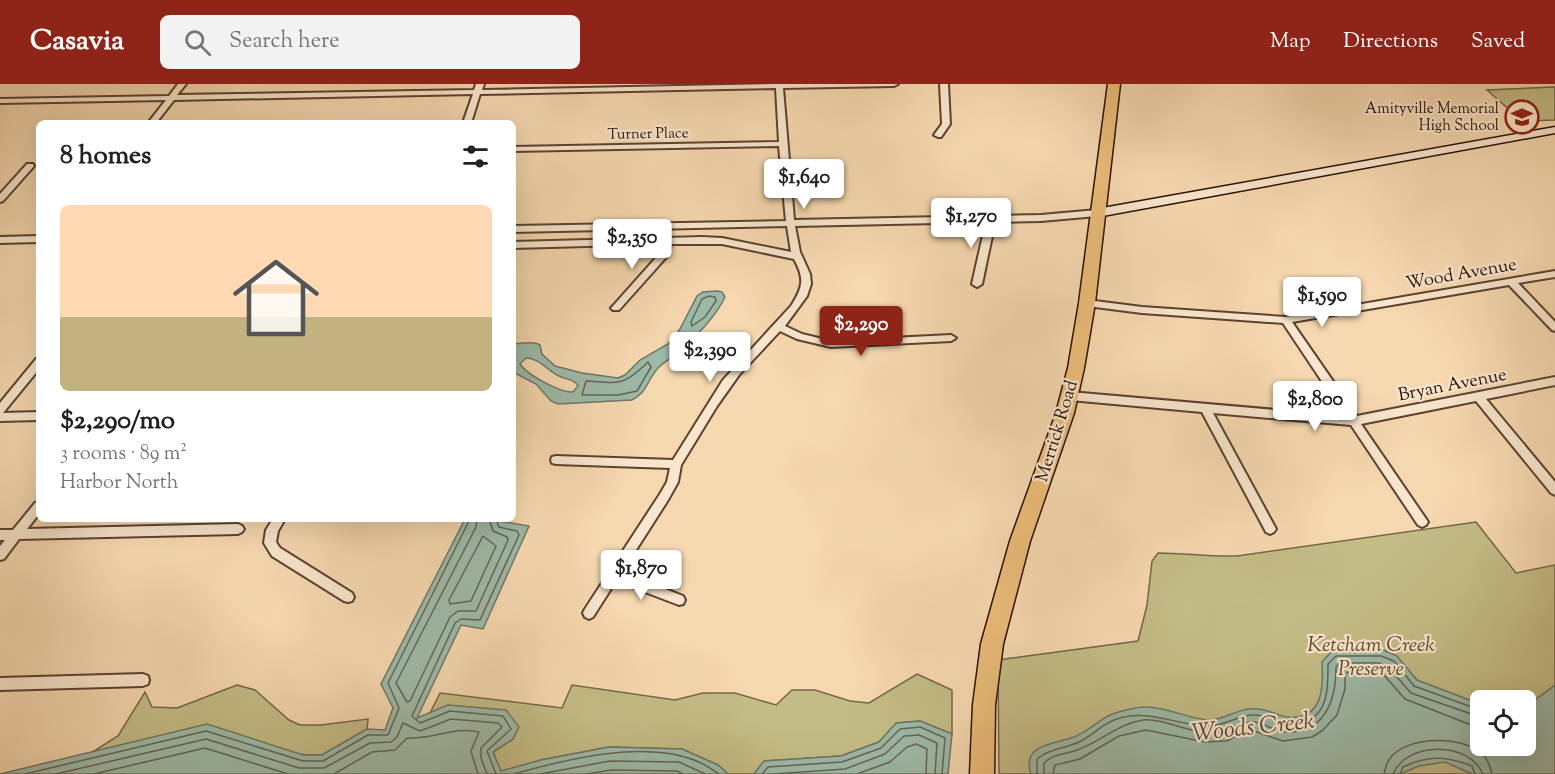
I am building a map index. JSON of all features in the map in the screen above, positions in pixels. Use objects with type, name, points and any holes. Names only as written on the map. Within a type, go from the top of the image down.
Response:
[{"type":"main road","name":"Merrick Road","points":[[982,774],[984,705],[992,644],[1020,541],[1070,396],[1087,303],[1114,84]]},
{"type":"main road","points":[[1097,213],[1555,130]]},
{"type":"street","points":[[154,120],[182,84]]},
{"type":"street","points":[[0,100],[172,98],[479,88],[894,84]]},
{"type":"street","points":[[938,135],[946,124],[944,84]]},
{"type":"street","points":[[589,613],[664,497],[672,482],[676,464],[728,381],[779,327],[806,287],[807,277],[804,267],[795,256],[789,224],[779,85]]},
{"type":"street","points":[[467,120],[479,88]]},
{"type":"street","name":"Turner Place","points":[[516,149],[784,144]]},
{"type":"street","points":[[0,200],[30,166]]},
{"type":"street","points":[[516,229],[1076,217],[1097,213]]},
{"type":"street","points":[[977,284],[991,219]]},
{"type":"street","points":[[0,240],[36,239]]},
{"type":"street","points":[[616,308],[666,252],[667,241]]},
{"type":"street","points":[[516,245],[722,241],[795,256]]},
{"type":"street","name":"Wood Avenue","points":[[1087,303],[1142,310],[1286,320],[1555,273]]},
{"type":"street","points":[[1510,281],[1555,328]]},
{"type":"street","points":[[1286,320],[1422,522]]},
{"type":"street","points":[[779,327],[800,337],[831,344],[951,338]]},
{"type":"street","points":[[0,410],[36,367]]},
{"type":"street","name":"Bryan Avenue","points":[[1070,396],[1354,421],[1555,381]]},
{"type":"street","points":[[1478,396],[1555,490]]},
{"type":"street","points":[[1206,409],[1270,529]]},
{"type":"street","points":[[0,417],[36,416]]},
{"type":"street","points":[[556,460],[676,464]]},
{"type":"street","points":[[0,555],[36,510]]},
{"type":"street","points":[[277,522],[272,530],[270,543],[276,552],[348,597]]},
{"type":"street","points":[[0,535],[238,530]]},
{"type":"street","points":[[614,574],[679,600]]},
{"type":"street","points":[[0,684],[143,680]]},
{"type":"green space","points":[[1555,87],[1555,120],[1522,121],[1487,90]]},
{"type":"green space","name":"Ketcham Creek Preserve","points":[[1476,522],[1516,573],[1555,565],[1555,774],[999,774],[998,660],[1138,641],[1147,605],[1152,561],[1158,553],[1237,556]]},
{"type":"green space","points":[[917,674],[952,690],[952,734],[920,721],[897,723],[879,742],[841,756],[765,761],[754,774],[728,774],[718,765],[682,749],[609,747],[541,760],[501,772],[493,752],[513,739],[449,705],[430,713],[440,693],[562,708],[572,685],[675,700],[703,693],[735,693],[776,705],[792,690],[815,690],[850,701],[869,703]]},
{"type":"green space","points":[[237,685],[255,690],[289,720],[300,725],[321,725],[368,719],[367,729],[322,755],[94,751],[118,736],[145,692],[152,707],[177,708]]},
{"type":"water","points":[[717,291],[722,292],[725,297],[705,326],[680,351],[658,368],[644,390],[632,400],[558,404],[551,401],[536,384],[516,374],[516,343],[534,343],[540,345],[542,354],[555,366],[582,373],[618,378],[625,375],[640,360],[668,344],[680,329],[697,296],[703,292]],"holes":[[[526,358],[540,363],[556,375],[573,381],[578,386],[573,392],[560,389],[529,373],[520,364]]]},
{"type":"water","points":[[463,522],[504,522],[529,526],[483,629],[461,625],[417,718],[448,705],[506,710],[519,727],[513,739],[493,752],[501,771],[541,760],[609,747],[682,749],[718,765],[728,774],[0,774],[207,724],[303,755],[322,755],[367,729],[385,730],[393,708],[381,684]]},
{"type":"water","name":"Woods Creek","points":[[1381,649],[1397,656],[1417,680],[1470,700],[1470,756],[1536,756],[1536,699],[1555,685],[1555,774],[1472,774],[1445,762],[1419,766],[1400,774],[1031,774],[1030,757],[1040,747],[1076,736],[1110,715],[1128,710],[1142,707],[1154,708],[1209,720],[1250,709],[1292,718],[1305,715],[1316,706],[1321,692],[1322,662],[1333,650]]},
{"type":"water","points":[[920,721],[952,734],[948,774],[754,774],[764,761],[841,756],[879,742],[896,723]]},
{"type":"place","name":"Amityville Memorial High School","points":[[1522,117]]}]
